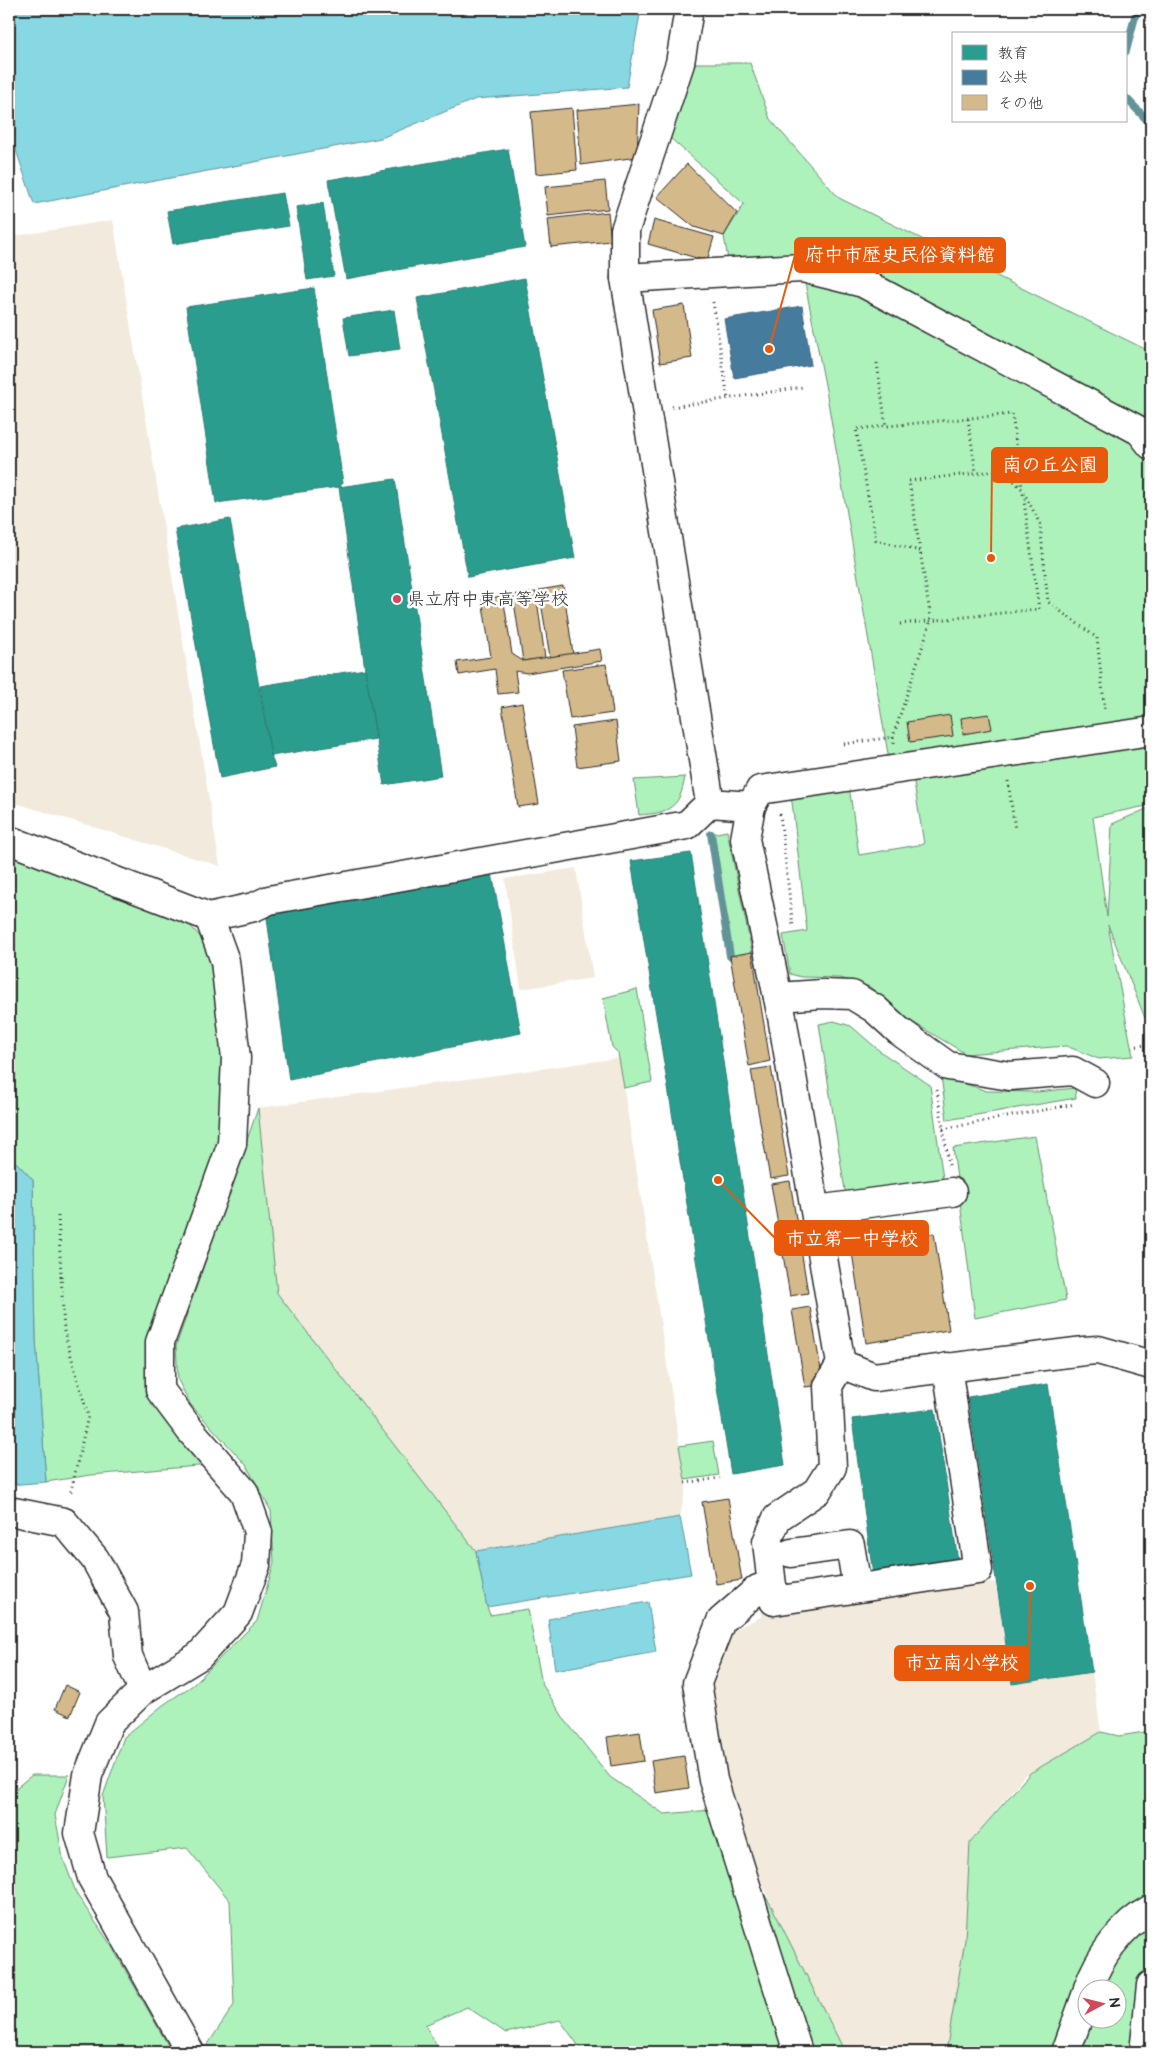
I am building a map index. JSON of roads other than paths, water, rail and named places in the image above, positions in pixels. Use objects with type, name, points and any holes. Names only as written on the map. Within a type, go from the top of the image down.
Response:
[{"type":"street","points":[[689,9],[680,63],[625,230],[625,278],[710,803]]},
{"type":"street","points":[[625,278],[802,268],[863,283],[1140,431],[1151,445]]},
{"type":"street","points":[[947,1367],[978,1570],[774,1601],[767,1542],[777,1518],[817,1491],[832,1467],[828,1386],[841,1364],[778,997],[745,839],[751,806],[760,790],[1151,731]]},
{"type":"street","points":[[9,840],[209,917],[254,907],[269,900],[687,825],[710,803],[751,806]]},
{"type":"street","points":[[190,2052],[92,1878],[79,1833],[88,1775],[109,1723],[143,1690],[199,1656],[238,1613],[256,1565],[258,1532],[244,1492],[190,1430],[160,1390],[160,1342],[232,1144],[236,1058],[225,961],[209,917]]},
{"type":"street","points":[[778,997],[852,994],[875,1009],[899,1031],[948,1066],[1010,1076],[1073,1071],[1095,1083]]},
{"type":"street","points":[[816,1210],[951,1181]]},
{"type":"street","points":[[841,1364],[874,1377],[1098,1350],[1151,1366]]},
{"type":"street","points":[[9,1511],[64,1522],[95,1559],[124,1612],[128,1656],[143,1690]]},
{"type":"street","points":[[791,1553],[850,1545],[857,1588]]},
{"type":"street","points":[[772,1586],[758,1589],[721,1621],[697,1683],[713,1780],[798,2052]]},
{"type":"street","points":[[1093,1978],[1109,1946],[1141,1914],[1151,1909]]},
{"type":"street","points":[[1144,2052],[1151,1985]]},
{"type":"street","points":[[1066,2052],[1078,2018]]},
{"type":"water","points":[[22,9],[641,9],[627,87],[476,99],[381,138],[34,204],[9,129],[9,14]]},
{"type":"water","points":[[9,1155],[33,1180],[36,1340],[46,1482],[9,1485]]},
{"type":"water","points":[[680,1517],[691,1574],[487,1607],[476,1551]]},
{"type":"water","points":[[648,1602],[656,1652],[555,1670],[548,1619]]},
{"type":"waterway","points":[[1128,43],[1137,9]]},
{"type":"waterway","points":[[1128,100],[1151,124]]},
{"type":"waterway","points":[[711,834],[730,956]]},
{"type":"place","name":"府中市歴史民俗資料館","points":[[769,349]]},
{"type":"place","name":"南の丘公園","points":[[991,558]]},
{"type":"place","name":"県立府中東高等学校","points":[[397,599]]},
{"type":"place","name":"市立第一中学校","points":[[718,1180]]},
{"type":"place","name":"市立南小学校","points":[[1030,1586]]}]
